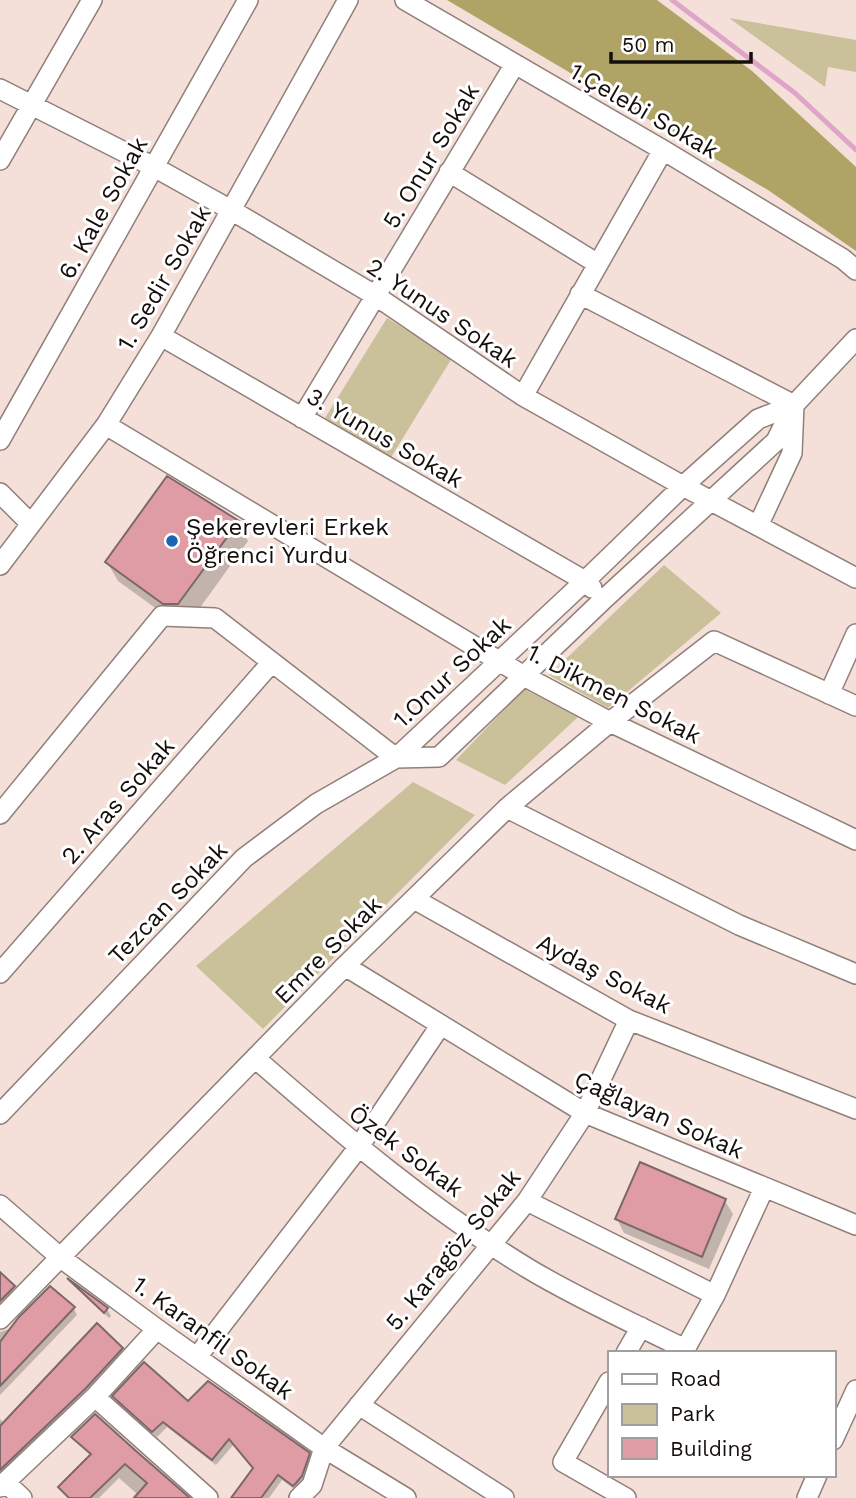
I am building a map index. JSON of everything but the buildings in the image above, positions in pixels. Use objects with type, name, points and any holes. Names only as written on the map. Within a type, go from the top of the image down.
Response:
[{"type":"street","points":[[0,160],[92,0]]},
{"type":"street","name":"6. Kale Sokak","points":[[0,440],[248,0]]},
{"type":"street","name":"1. Sedir Sokak","points":[[0,565],[106,425],[161,337],[348,0]]},
{"type":"street","name":"1.Çelebi Sokak","points":[[405,0],[663,150],[843,259],[856,270]]},
{"type":"street","name":"5. Onur Sokak","points":[[302,418],[515,64]]},
{"type":"street","name":"2. Yunus Sokak","points":[[0,89],[154,167],[231,210],[376,296],[523,396],[710,501],[856,578]]},
{"type":"street","points":[[523,396],[663,150]]},
{"type":"street","points":[[449,172],[598,264]]},
{"type":"street","points":[[580,294],[794,405],[792,453],[758,526]]},
{"type":"street","name":"3. Yunus Sokak","points":[[161,337],[585,581],[603,600]]},
{"type":"street","name":"1.Onur Sokak","points":[[396,758],[439,757],[603,600],[776,441],[794,405],[856,339]]},
{"type":"street","name":"1.Onur Sokak","points":[[396,758],[683,486],[758,419],[794,405]]},
{"type":"street","name":"1. Dikmen Sokak","points":[[106,425],[524,676],[610,722],[856,839]]},
{"type":"street","points":[[0,493],[31,524]]},
{"type":"street","points":[[0,814],[162,616],[215,618],[396,758]]},
{"type":"street","points":[[856,634],[829,694],[856,706]]},
{"type":"street","name":"Emre Sokak","points":[[0,1319],[345,966],[507,808],[610,722],[715,640],[829,694]]},
{"type":"street","name":"2. Aras Sokak","points":[[0,973],[272,662]]},
{"type":"street","name":"Tezcan Sokak","points":[[0,1114],[244,858],[316,804],[396,758]]},
{"type":"street","points":[[507,808],[739,925],[856,974]]},
{"type":"street","name":"Aydaş Sokak","points":[[414,899],[629,1020],[856,1109]]},
{"type":"street","name":"Çağlayan Sokak","points":[[345,966],[585,1113],[856,1225]]},
{"type":"street","name":"5. Karagöz Sokak","points":[[299,1498],[312,1485],[324,1448],[527,1201],[585,1113],[629,1020]]},
{"type":"street","points":[[198,1357],[358,1148],[440,1026]]},
{"type":"street","name":"Özek Sokak","points":[[255,1058],[358,1148],[492,1245],[531,1270],[684,1351]]},
{"type":"street","points":[[684,1351],[715,1295],[764,1188]]},
{"type":"street","points":[[527,1201],[715,1295]]},
{"type":"street","name":"1. Karanfil Sokak","points":[[0,1205],[61,1258],[157,1329],[324,1448],[406,1498]]},
{"type":"street","points":[[627,1351],[641,1327]]},
{"type":"street","points":[[22,1498],[3,1484],[95,1397],[157,1329]]},
{"type":"street","points":[[608,1384],[563,1462],[626,1498]]},
{"type":"street","points":[[835,1436],[856,1390]]},
{"type":"street","points":[[95,1397],[208,1498]]},
{"type":"street","points":[[359,1405],[504,1498]]},
{"type":"street","points":[[807,1498],[816,1477]]},
{"type":"green space","points":[[729,18],[856,40],[856,72],[828,67],[825,87]]},
{"type":"green space","points":[[387,318],[452,358],[390,459],[325,418]]},
{"type":"green space","points":[[664,565],[721,613],[608,708],[549,675]]},
{"type":"green space","points":[[524,689],[578,717],[505,785],[456,760]]},
{"type":"green space","points":[[413,782],[475,815],[263,1029],[196,966]]},
{"type":"shaded area","points":[[447,0],[657,0],[752,71],[856,167],[856,251],[768,190]]},
{"type":"waterway","points":[[672,0],[795,93],[856,150]]},
{"type":"place","name":"Şekerevleri Erkek Öğrenci Yurdu","points":[[172,541]]}]
